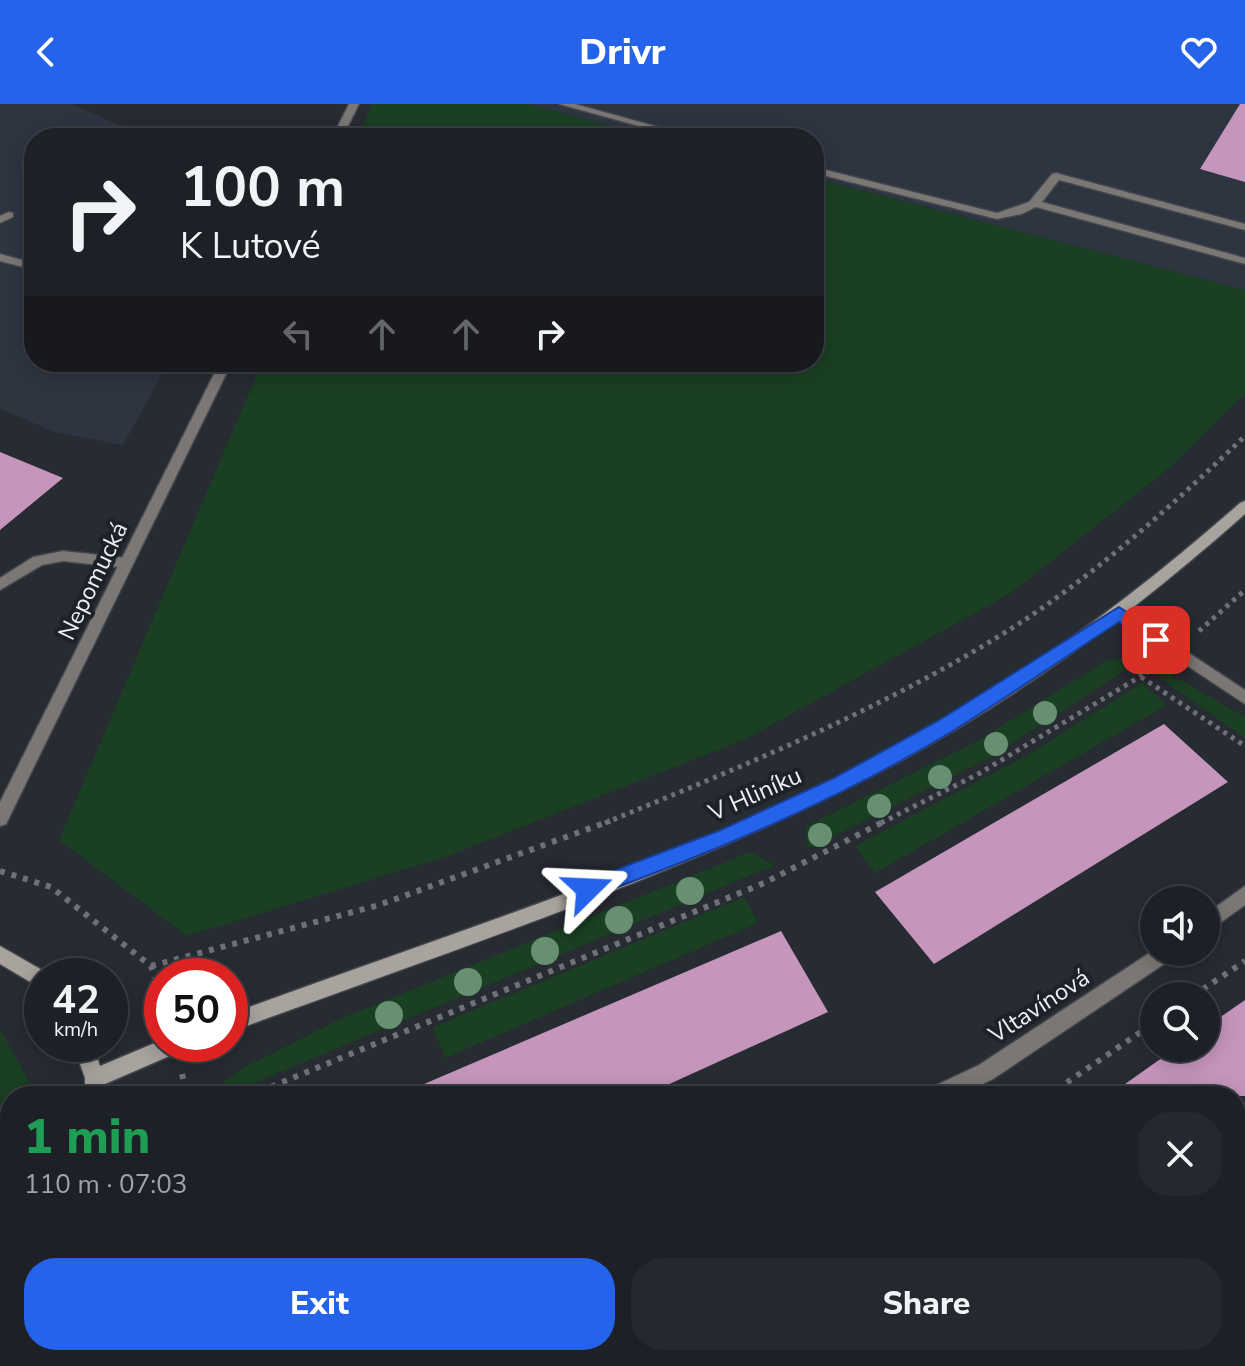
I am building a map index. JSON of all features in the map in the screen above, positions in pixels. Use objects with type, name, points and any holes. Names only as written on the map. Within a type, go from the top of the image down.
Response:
[{"type":"main road","name":"V Hliníku","points":[[248,1016],[728,836],[841,783],[945,727],[1119,613],[1186,560],[1245,506]]},
{"type":"main road","points":[[0,954],[24,969]]},
{"type":"main road","points":[[97,1086],[144,1060]]},
{"type":"main road","points":[[88,1062],[95,1086]]},
{"type":"street","points":[[342,128],[354,104]]},
{"type":"street","points":[[564,104],[655,128]]},
{"type":"street","points":[[824,173],[997,216],[1025,212],[1036,204],[1056,176],[1245,227]]},
{"type":"street","points":[[1036,204],[1245,261]]},
{"type":"street","points":[[0,257],[24,262]]},
{"type":"street","name":"Nepomucká","points":[[0,819],[221,372]]},
{"type":"street","points":[[0,585],[38,561],[63,556],[127,563]]},
{"type":"street","points":[[1119,613],[1174,653],[1245,698]]},
{"type":"street","points":[[1220,914],[1245,894]]},
{"type":"street","name":"Vltavínová","points":[[954,1086],[1004,1060],[1146,966]]},
{"type":"path","points":[[189,958],[260,943],[500,865],[680,793],[869,708],[1026,618],[1162,517],[1245,436]]},
{"type":"path","points":[[273,1086],[764,883],[980,773],[1141,677],[1174,653],[1245,590]]},
{"type":"path","points":[[1141,677],[1245,746]]},
{"type":"path","points":[[0,871],[51,887],[144,960]]},
{"type":"path","points":[[1214,982],[1245,961]]},
{"type":"path","points":[[1062,1086],[1140,1033]]},
{"type":"shaded area","points":[[0,104],[72,104],[126,128],[24,128],[24,372],[163,372],[123,445],[55,432],[0,409]]},
{"type":"shaded area","points":[[527,104],[1245,104],[1245,290],[824,181],[824,128],[619,128]]},
{"type":"green space","points":[[372,104],[527,104],[619,128],[362,128]]},
{"type":"green space","points":[[824,181],[1245,290],[1245,394],[1168,469],[1011,593],[746,739],[445,857],[187,936],[59,840],[258,372],[824,372]]},
{"type":"green space","points":[[1122,658],[1139,661],[991,757],[808,849],[805,827],[976,742],[1106,661]]},
{"type":"green space","points":[[1161,669],[1245,717],[1245,738],[1158,677]]},
{"type":"green space","points":[[1142,683],[1167,705],[875,873],[855,846],[1026,756]]},
{"type":"green space","points":[[750,852],[775,865],[247,1086],[219,1086],[243,1068],[340,1019]]},
{"type":"green space","points":[[744,897],[758,923],[445,1058],[433,1027]]},
{"type":"green space","points":[[0,1029],[31,1086],[0,1086]]},
{"type":"building","points":[[1240,104],[1245,104],[1245,182],[1200,169]]},
{"type":"building","points":[[0,452],[63,478],[0,530]]},
{"type":"building","points":[[1164,724],[1228,782],[934,964],[875,892]]},
{"type":"building","points":[[781,931],[828,1012],[665,1086],[419,1086]]},
{"type":"building","points":[[1245,1000],[1245,1086],[1122,1086],[1156,1062],[1220,1062],[1220,1017]]},
{"type":"route","points":[[588,889],[728,836],[841,783],[945,727],[1119,613],[1156,640]]}]
